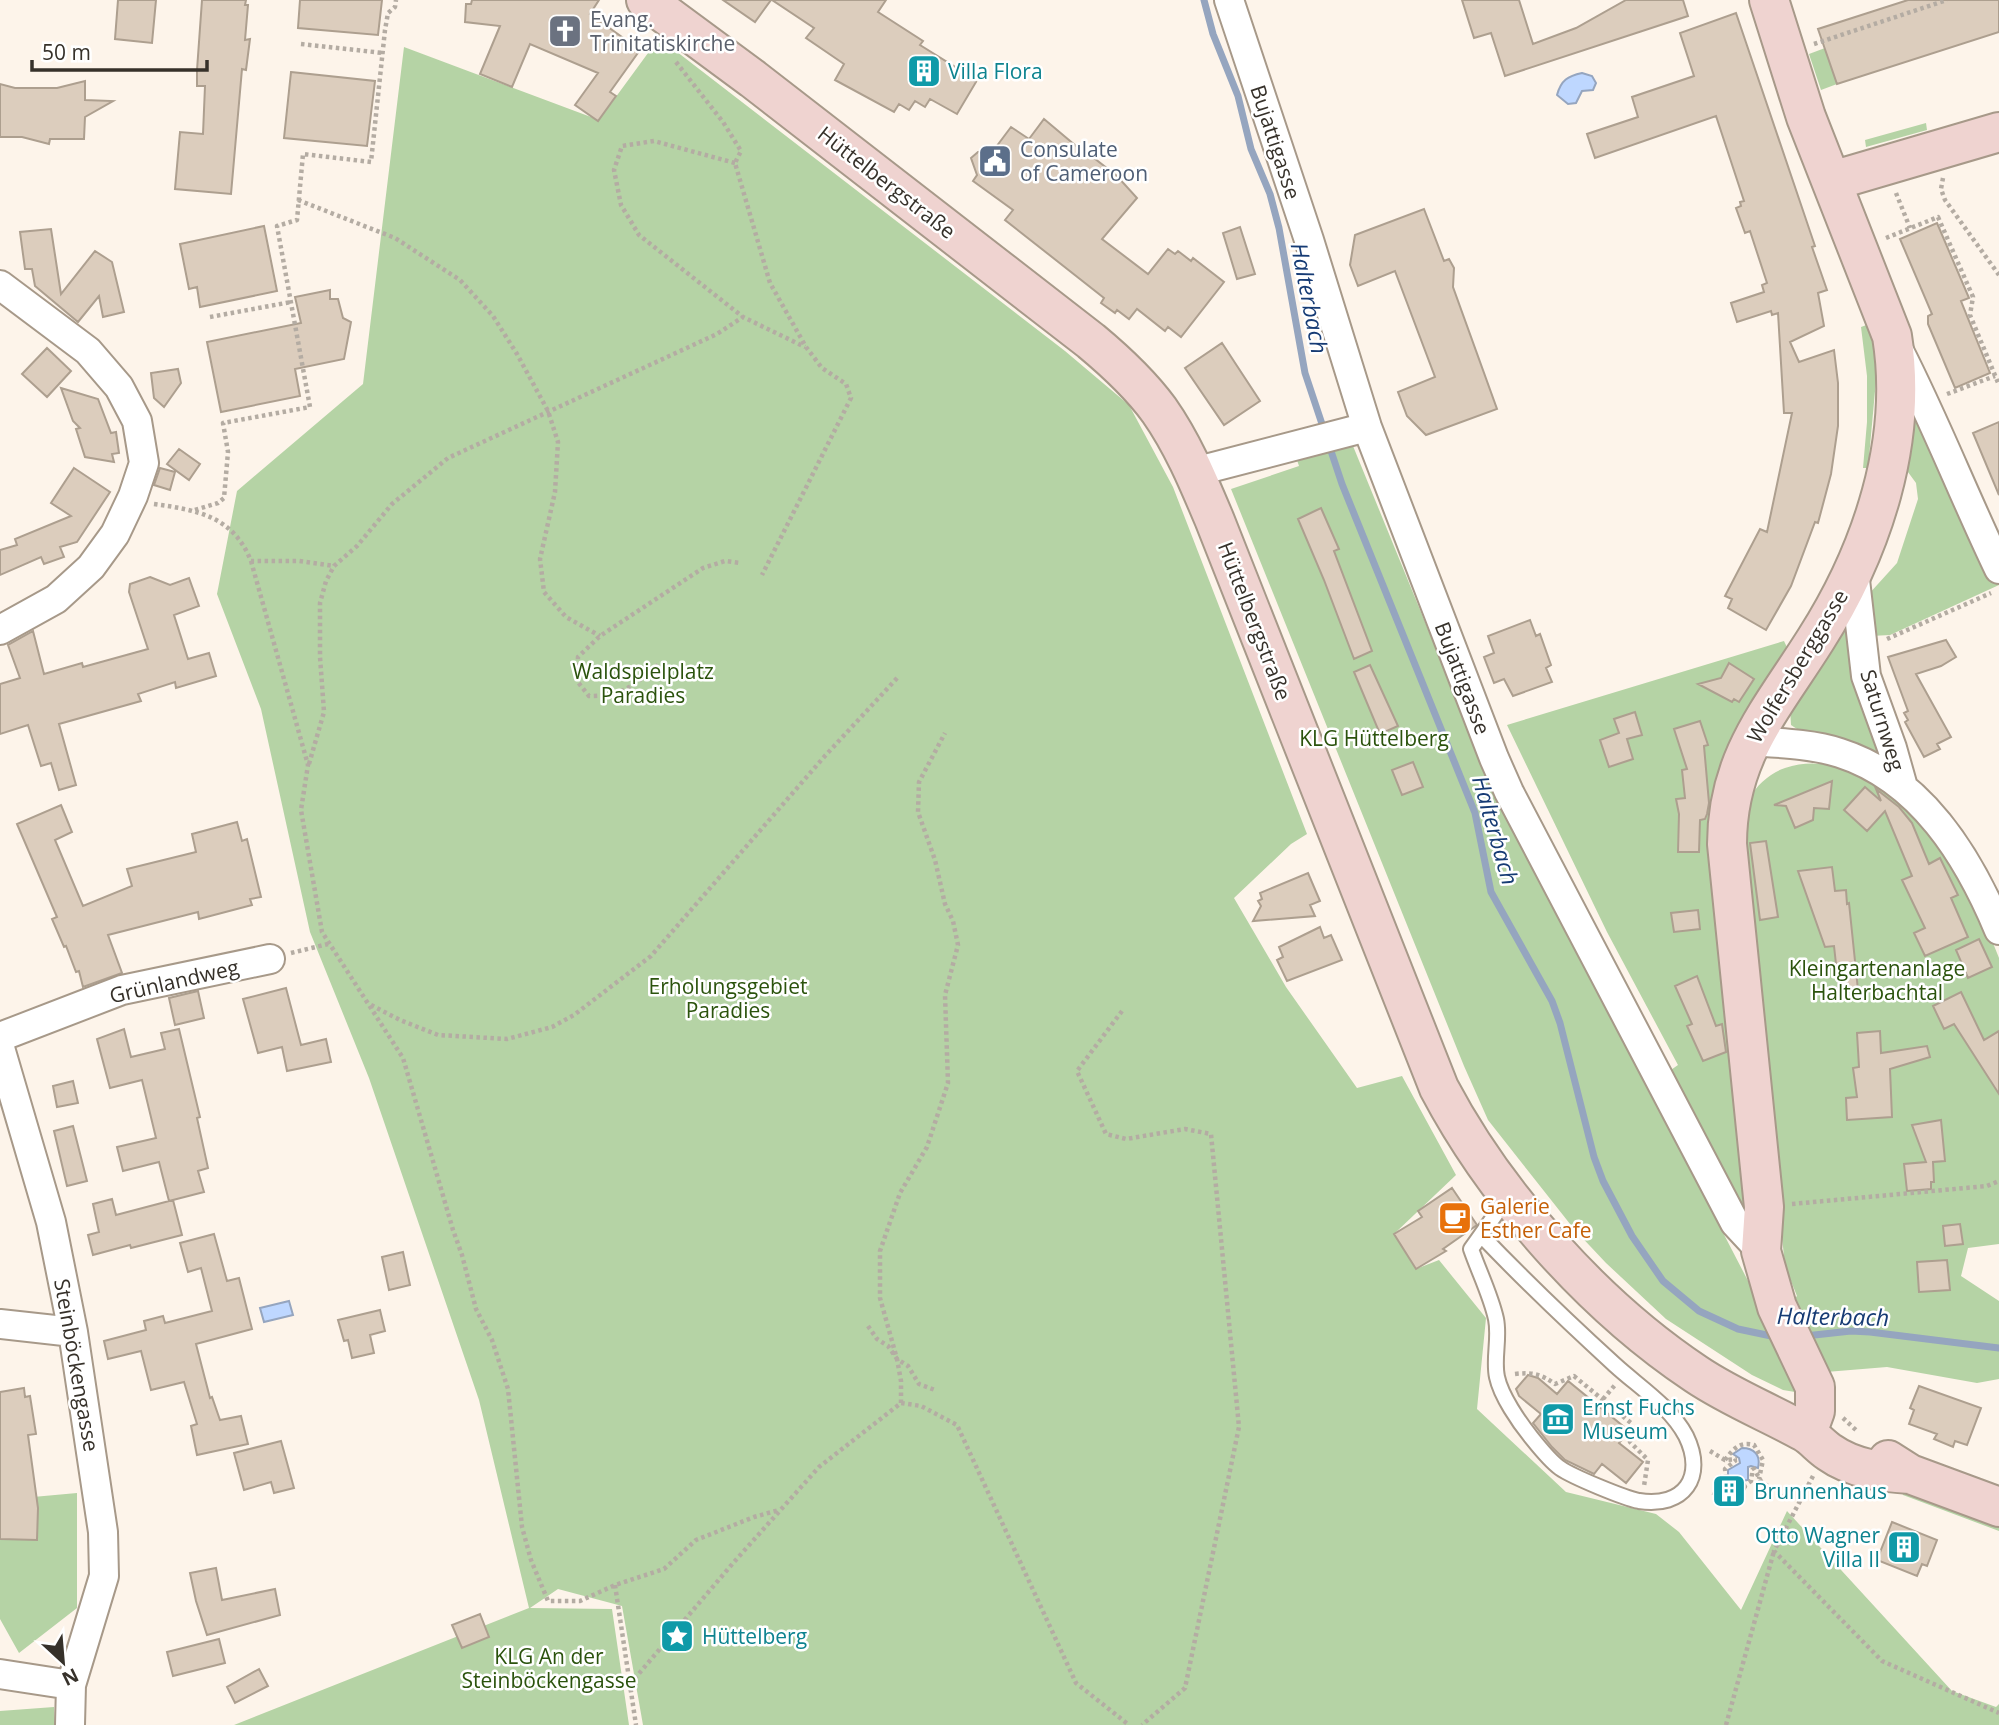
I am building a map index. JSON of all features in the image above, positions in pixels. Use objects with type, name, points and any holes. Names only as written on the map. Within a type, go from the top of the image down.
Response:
[{"type":"main road","name":"Hüttelbergstraße","points":[[646,0],[876,173],[1109,356],[1158,409],[1194,472],[1439,1088],[1473,1148],[1509,1195],[1579,1275],[1654,1343],[1697,1375],[1723,1390],[1807,1433],[1837,1437],[1879,1455],[1910,1474],[1999,1507]]},
{"type":"main road","name":"Wolfersberggasse","points":[[1761,1251],[1764,1207],[1727,844],[1730,801],[1735,776],[1751,741],[1818,637],[1854,571],[1873,522],[1886,475],[1897,383],[1892,336],[1807,117],[1769,0]]},
{"type":"main road","points":[[1832,181],[1999,132]]},
{"type":"main road","name":"Bujattigasse","points":[[1761,1251],[1777,1307],[1815,1387],[1814,1415],[1807,1433]]},
{"type":"street","name":"Bujattigasse","points":[[1229,0],[1308,240],[1353,430],[1509,792],[1735,1223],[1761,1251]]},
{"type":"street","points":[[0,285],[88,351],[119,387],[137,422],[144,463],[133,496],[115,534],[91,567],[56,599],[0,630]]},
{"type":"street","name":"Wolfersberggasse","points":[[1892,336],[1925,402],[1962,493],[1999,569]]},
{"type":"street","points":[[1194,472],[1353,430]]},
{"type":"street","name":"Saturnweg","points":[[1854,571],[1866,676],[1903,786]]},
{"type":"street","name":"Saturnweg","points":[[1751,741],[1839,753],[1903,786],[1944,829],[1963,855],[1978,880],[1999,930]]},
{"type":"street","name":"Grünlandweg","points":[[0,1037],[122,990],[270,959]]},
{"type":"street","name":"Steinböckengasse","points":[[0,1048],[6,1093],[51,1222],[72,1332],[103,1532],[104,1576],[71,1685],[70,1725]]},
{"type":"street","points":[[0,1324],[72,1332]]},
{"type":"street","points":[[0,1674],[71,1685]]},
{"type":"lane","points":[[1481,1235],[1535,1291],[1666,1410],[1686,1436],[1694,1462],[1694,1472],[1686,1489],[1667,1499],[1642,1501],[1615,1493],[1559,1468],[1532,1439],[1513,1412],[1497,1376],[1496,1320],[1471,1249],[1509,1195]]},
{"type":"path","points":[[195,510],[218,503],[224,498],[228,452],[223,423],[310,407],[277,226],[297,220],[303,154],[371,162],[388,13],[395,7],[396,0]]},
{"type":"path","points":[[1787,53],[1947,0]]},
{"type":"path","points":[[300,44],[383,53]]},
{"type":"path","points":[[672,57],[723,122],[741,151],[735,163],[770,283],[806,348],[822,368],[846,384],[851,398],[762,575]]},
{"type":"path","points":[[735,163],[654,141],[622,146],[614,170],[621,205],[639,235],[743,317],[806,348]]},
{"type":"path","points":[[1949,146],[1941,189],[1945,200],[1999,275]]},
{"type":"path","points":[[1885,165],[1910,229]]},
{"type":"path","points":[[298,200],[396,238],[460,280],[493,316],[548,411],[558,442],[555,492],[540,559],[544,592],[566,617],[600,636]]},
{"type":"path","points":[[1858,249],[1938,217],[1973,297],[1970,315],[1999,385]]},
{"type":"path","points":[[210,317],[291,302]]},
{"type":"path","points":[[743,317],[717,334],[448,458],[391,504],[357,546],[334,566],[326,581],[320,603],[324,712],[309,765],[302,810],[320,922],[328,944],[402,1058],[476,1309],[492,1340],[508,1389],[522,1527],[531,1560],[548,1601],[580,1601],[615,1585],[664,1569],[696,1540],[779,1510]]},
{"type":"path","points":[[1925,402],[1995,376]]},
{"type":"path","points":[[133,496],[147,502],[195,510],[228,526],[246,547],[309,765]]},
{"type":"path","points":[[251,561],[299,561],[334,566]]},
{"type":"path","points":[[658,666],[628,689],[611,696],[589,696],[577,681],[578,657],[600,636],[703,568],[725,561],[741,562]]},
{"type":"path","points":[[1889,638],[1988,594]]},
{"type":"path","points":[[370,1005],[438,1035],[507,1039],[552,1027],[574,1015],[651,956],[824,757],[899,676]]},
{"type":"path","points":[[901,1403],[897,1359],[880,1298],[880,1251],[900,1193],[927,1147],[948,1083],[945,995],[958,945],[935,860],[918,812],[919,782],[945,733]]},
{"type":"path","points":[[270,959],[328,944]]},
{"type":"path","points":[[1122,1011],[1077,1071],[1106,1134],[1126,1139],[1185,1129],[1211,1134],[1239,1427],[1185,1688],[1142,1725]]},
{"type":"path","points":[[1764,1207],[1987,1186],[1999,1181]]},
{"type":"path","points":[[868,1326],[877,1339],[908,1366],[919,1384],[935,1390]]},
{"type":"path","points":[[1497,1376],[1528,1372],[1542,1374],[1555,1384],[1574,1376],[1631,1423],[1630,1442],[1648,1460],[1642,1501]]},
{"type":"path","points":[[630,1684],[819,1467],[901,1403],[921,1406],[957,1425],[1076,1683],[1129,1725]]},
{"type":"path","points":[[1725,1460],[1733,1449],[1741,1444],[1754,1445],[1763,1460],[1759,1479]]},
{"type":"path","points":[[1726,1478],[1726,1469],[1737,1459]]},
{"type":"path","points":[[1743,1486],[1751,1481],[1753,1467],[1759,1479],[1787,1495]]},
{"type":"path","points":[[1726,1725],[1774,1551],[1805,1489]]},
{"type":"path","points":[[1774,1551],[1882,1661],[1999,1713]]},
{"type":"path","points":[[615,1585],[636,1725]]},
{"type":"green space","points":[[659,38],[1065,351],[1129,405],[1173,487],[1307,834],[1291,844],[1234,898],[1286,987],[1357,1088],[1402,1076],[1456,1175],[1394,1234],[1416,1269],[1439,1260],[1486,1318],[1477,1409],[1566,1492],[1656,1514],[1679,1532],[1741,1610],[1787,1511],[1952,1691],[1996,1707],[1999,1704],[1999,1725],[643,1725],[622,1606],[558,1589],[530,1608],[612,1609],[629,1725],[234,1725],[529,1608],[479,1400],[369,1078],[310,932],[261,709],[217,594],[237,491],[363,384],[404,47],[599,120]]},
{"type":"green space","points":[[1825,48],[1837,84],[1821,90],[1809,54]]},
{"type":"green space","points":[[1926,123],[1927,130],[1866,147],[1865,140]]},
{"type":"green space","points":[[1872,323],[1880,336],[1868,468],[1863,468],[1867,376],[1861,327]]},
{"type":"green space","points":[[1910,404],[1999,585],[1890,635],[1871,636],[1868,595],[1897,563],[1918,499],[1916,483],[1905,468]]},
{"type":"green space","name":"KLG Hüttelberg","points":[[1353,446],[1495,793],[1760,1304],[1791,1302],[1797,1296],[1785,1266],[1741,840],[1748,803],[1760,784],[1780,770],[1808,764],[1830,765],[1872,782],[1892,795],[1927,827],[1947,851],[1981,916],[1999,958],[1999,1244],[1968,1248],[1961,1276],[1999,1301],[1999,1379],[1977,1383],[1887,1367],[1826,1372],[1795,1392],[1783,1390],[1752,1375],[1666,1319],[1606,1263],[1574,1229],[1488,1120],[1231,489],[1299,466],[1297,460]]},
{"type":"green space","points":[[1848,622],[1880,756],[1806,735],[1791,725],[1790,707]]},
{"type":"green space","name":"Kleingartenanlage Halterbachtal","points":[[1784,641],[1792,658],[1743,736],[1747,1205],[1739,1205],[1668,1072],[1678,1065],[1607,932],[1507,725]]},
{"type":"green space","points":[[1900,1487],[1999,1518],[1999,1531],[1903,1495]]},
{"type":"green space","points":[[77,1493],[77,1608],[19,1653],[0,1619],[0,1500]]},
{"type":"green space","points":[[54,1707],[55,1725],[0,1725],[0,1711]]},
{"type":"water","points":[[1582,73],[1592,76],[1596,83],[1593,90],[1582,91],[1576,103],[1568,104],[1557,95],[1559,90],[1566,79]]},
{"type":"water","points":[[289,1301],[293,1315],[264,1322],[260,1308]]},
{"type":"water","points":[[1742,1448],[1756,1453],[1759,1463],[1758,1468],[1748,1467],[1748,1480],[1742,1481],[1740,1486],[1728,1480],[1728,1470],[1740,1463],[1739,1458],[1733,1454]]},
{"type":"building","points":[[118,0],[156,0],[152,43],[115,39]]},
{"type":"building","points":[[202,0],[246,0],[245,5],[248,5],[245,40],[250,39],[246,70],[242,69],[231,194],[175,189],[180,132],[203,134],[205,86],[197,86]]},
{"type":"building","points":[[300,0],[382,0],[378,35],[298,28]]},
{"type":"building","name":"Evang. Trinitatiskirche","points":[[472,0],[599,0],[590,14],[640,50],[610,92],[616,96],[598,121],[575,105],[598,73],[530,44],[512,87],[480,74],[500,26],[465,22],[466,4],[471,4]]},
{"type":"building","points":[[723,0],[771,0],[755,22]]},
{"type":"building","points":[[772,0],[886,0],[878,12],[923,41],[920,45],[957,68],[959,64],[975,74],[972,80],[976,82],[957,114],[930,99],[925,107],[915,101],[909,110],[899,104],[894,112],[835,80],[844,64],[806,38],[814,28]]},
{"type":"building","points":[[1462,0],[1519,0],[1533,44],[1576,28],[1626,0],[1683,0],[1688,16],[1505,76],[1491,33],[1474,38]]},
{"type":"building","points":[[1908,0],[1999,0],[1999,32],[1837,84],[1818,29]]},
{"type":"building","points":[[1736,13],[1815,246],[1812,247],[1827,290],[1818,293],[1824,326],[1790,342],[1799,362],[1834,350],[1838,383],[1838,426],[1831,474],[1818,523],[1815,522],[1791,586],[1766,630],[1728,608],[1732,599],[1725,596],[1760,529],[1767,532],[1792,413],[1784,413],[1778,313],[1772,315],[1771,311],[1737,322],[1731,303],[1764,292],[1762,285],[1767,283],[1750,231],[1745,233],[1736,208],[1744,201],[1716,116],[1595,158],[1587,134],[1638,117],[1632,97],[1694,76],[1680,33]]},
{"type":"building","points":[[291,72],[375,81],[367,146],[284,138]]},
{"type":"building","points":[[85,81],[85,100],[113,101],[85,117],[84,139],[50,139],[49,144],[22,137],[0,137],[0,84],[15,88],[57,88]]},
{"type":"building","points":[[1044,119],[1117,176],[1137,198],[1102,239],[1148,274],[1168,249],[1175,254],[1178,251],[1191,261],[1193,258],[1224,282],[1181,337],[1168,327],[1165,331],[1137,309],[1129,319],[1101,303],[1104,298],[1005,220],[1013,210],[973,181],[977,175],[971,158],[978,152],[993,151],[1011,127],[1029,139]]},
{"type":"building","points":[[1424,209],[1444,261],[1449,259],[1454,268],[1453,287],[1497,409],[1426,435],[1407,416],[1398,392],[1435,377],[1395,271],[1358,286],[1350,265],[1355,235]]},
{"type":"building","points":[[1937,223],[1969,298],[1961,301],[1990,373],[1955,388],[1928,324],[1928,316],[1932,314],[1900,239]]},
{"type":"building","points":[[264,226],[277,291],[200,307],[197,287],[189,289],[180,244]]},
{"type":"building","points":[[1240,227],[1255,274],[1237,279],[1223,233]]},
{"type":"building","points":[[51,229],[61,294],[95,251],[112,262],[124,312],[103,317],[99,296],[78,322],[35,286],[32,269],[25,269],[20,232]]},
{"type":"building","points":[[330,290],[330,299],[338,299],[343,318],[351,322],[344,359],[295,369],[300,396],[221,412],[207,342],[301,323],[295,297]]},
{"type":"building","points":[[1222,343],[1260,401],[1224,425],[1185,368]]},
{"type":"building","points":[[47,348],[71,371],[47,397],[22,374]]},
{"type":"building","points":[[178,369],[181,383],[164,407],[154,398],[151,373]]},
{"type":"building","points":[[61,388],[98,399],[111,433],[116,432],[119,453],[112,454],[114,462],[85,457],[76,429],[80,428],[73,421]]},
{"type":"building","points":[[1999,422],[1999,495],[1973,433]]},
{"type":"building","points":[[179,449],[200,464],[189,480],[167,464]]},
{"type":"building","points":[[74,468],[110,492],[77,542],[60,547],[64,557],[44,564],[41,557],[0,575],[0,550],[17,545],[15,539],[71,516],[51,503]]},
{"type":"building","points":[[160,468],[175,472],[170,490],[154,485]]},
{"type":"building","points":[[1321,508],[1339,549],[1334,551],[1372,651],[1354,659],[1298,519]]},
{"type":"building","points":[[150,577],[170,585],[189,578],[199,606],[174,615],[188,659],[209,653],[216,676],[176,688],[175,682],[138,694],[141,701],[59,724],[76,785],[59,790],[51,763],[41,766],[28,725],[0,734],[0,684],[20,678],[8,645],[33,631],[44,674],[82,663],[83,667],[148,649],[129,592],[130,584]]},
{"type":"building","points":[[1530,620],[1536,636],[1540,634],[1551,665],[1546,668],[1552,682],[1513,696],[1504,679],[1494,683],[1484,657],[1494,653],[1488,636]]},
{"type":"building","points":[[1946,640],[1956,657],[1941,666],[1916,674],[1951,737],[1937,744],[1940,749],[1924,757],[1905,722],[1908,720],[1904,713],[1908,711],[1888,657]]},
{"type":"building","points":[[1729,663],[1754,679],[1739,702],[1734,699],[1732,702],[1698,684],[1721,678]]},
{"type":"building","points":[[1370,665],[1398,726],[1380,734],[1354,672]]},
{"type":"building","points":[[1635,712],[1642,735],[1627,739],[1633,759],[1609,767],[1600,740],[1619,733],[1614,719]]},
{"type":"building","points":[[1700,721],[1708,745],[1704,746],[1709,803],[1705,819],[1700,820],[1699,852],[1678,852],[1679,814],[1676,799],[1685,798],[1682,770],[1687,769],[1674,729]]},
{"type":"building","points":[[1413,762],[1423,787],[1402,795],[1392,770]]},
{"type":"building","points":[[1832,781],[1829,809],[1814,808],[1813,820],[1795,828],[1786,806],[1774,805]]},
{"type":"building","points":[[1865,787],[1881,801],[1876,789],[1899,807],[1912,823],[1929,864],[1940,858],[1958,895],[1951,898],[1968,937],[1925,956],[1914,933],[1925,928],[1902,880],[1912,876],[1885,811],[1867,831],[1844,810]]},
{"type":"building","points":[[61,805],[72,832],[55,840],[83,906],[132,886],[127,869],[196,852],[192,834],[237,822],[242,841],[247,839],[261,897],[250,899],[252,905],[199,919],[198,912],[108,935],[122,973],[83,987],[79,971],[76,972],[52,919],[57,917],[17,824]]},
{"type":"building","points":[[1766,841],[1778,917],[1760,920],[1750,843]]},
{"type":"building","points":[[1832,867],[1835,891],[1846,890],[1847,904],[1849,903],[1858,990],[1839,991],[1834,946],[1825,947],[1798,871]]},
{"type":"building","points":[[1308,873],[1320,901],[1310,905],[1315,916],[1253,921],[1261,906],[1258,901],[1262,899],[1260,893]]},
{"type":"building","points":[[1698,910],[1700,929],[1674,932],[1671,913]]},
{"type":"building","points":[[1320,927],[1324,938],[1331,935],[1342,960],[1287,981],[1277,960],[1283,957],[1279,947]]},
{"type":"building","points":[[1979,939],[1992,967],[1968,978],[1956,950]]},
{"type":"building","points":[[1697,976],[1716,1026],[1722,1024],[1726,1052],[1703,1061],[1687,1026],[1692,1024],[1675,986]]},
{"type":"building","points":[[286,988],[301,1045],[326,1039],[331,1062],[287,1071],[282,1047],[258,1053],[243,999]]},
{"type":"building","points":[[198,991],[204,1018],[175,1025],[169,998]]},
{"type":"building","points":[[1961,992],[1984,1040],[1999,1031],[1999,1094],[1954,1024],[1944,1029],[1933,1006]]},
{"type":"building","points":[[124,1029],[131,1057],[165,1049],[161,1033],[179,1029],[200,1117],[197,1118],[208,1168],[198,1171],[204,1192],[169,1201],[159,1162],[123,1171],[117,1147],[156,1138],[142,1080],[110,1088],[97,1039]]},
{"type":"building","points":[[1880,1031],[1881,1053],[1927,1046],[1930,1057],[1890,1069],[1892,1117],[1847,1120],[1846,1098],[1857,1097],[1853,1068],[1859,1067],[1857,1033]]},
{"type":"building","points":[[73,1081],[78,1103],[57,1107],[53,1086]]},
{"type":"building","points":[[1941,1120],[1945,1161],[1933,1162],[1934,1182],[1931,1182],[1931,1189],[1907,1191],[1904,1164],[1926,1162],[1912,1125]]},
{"type":"building","points":[[73,1126],[87,1181],[67,1186],[54,1131]]},
{"type":"building","points":[[1452,1188],[1477,1225],[1443,1249],[1446,1251],[1416,1269],[1394,1234],[1422,1217],[1418,1211]]},
{"type":"building","points":[[112,1199],[116,1215],[173,1200],[182,1235],[93,1255],[88,1235],[99,1232],[93,1204]]},
{"type":"building","points":[[1960,1224],[1963,1244],[1945,1246],[1943,1226]]},
{"type":"building","points":[[214,1234],[227,1281],[239,1278],[252,1329],[196,1344],[210,1398],[212,1397],[220,1420],[241,1416],[248,1444],[197,1455],[191,1426],[197,1424],[184,1382],[151,1390],[141,1351],[108,1359],[104,1341],[146,1330],[144,1321],[163,1316],[165,1323],[212,1311],[201,1268],[188,1272],[180,1243]]},
{"type":"building","points":[[403,1252],[410,1285],[389,1290],[382,1257]]},
{"type":"building","points":[[1947,1260],[1950,1290],[1919,1292],[1917,1262]]},
{"type":"building","points":[[380,1310],[385,1331],[370,1335],[374,1353],[352,1358],[348,1340],[344,1341],[338,1320]]},
{"type":"building","points":[[1528,1375],[1538,1378],[1557,1394],[1568,1381],[1629,1431],[1619,1443],[1643,1462],[1626,1483],[1602,1464],[1594,1474],[1565,1460],[1552,1447],[1533,1423],[1541,1414],[1519,1396],[1516,1389]]},
{"type":"building","points":[[1919,1386],[1981,1408],[1967,1445],[1955,1441],[1953,1447],[1934,1439],[1937,1434],[1909,1424],[1914,1410],[1910,1408]]},
{"type":"building","points":[[24,1388],[25,1397],[30,1396],[36,1434],[28,1435],[38,1508],[37,1540],[0,1539],[0,1392]]},
{"type":"building","points":[[281,1441],[294,1488],[274,1493],[271,1482],[244,1490],[234,1453]]},
{"type":"building","name":"Brunnenhaus","points":[[1721,1476],[1746,1487],[1736,1505],[1713,1494]]},
{"type":"building","name":"Otto Wagner Villa II","points":[[1892,1522],[1937,1540],[1927,1566],[1922,1564],[1917,1576],[1877,1560]]},
{"type":"building","points":[[216,1568],[222,1600],[275,1589],[280,1615],[207,1635],[190,1573]]},
{"type":"building","points":[[480,1614],[489,1637],[462,1648],[452,1625]]},
{"type":"building","points":[[219,1639],[225,1663],[173,1676],[167,1652]]},
{"type":"building","points":[[259,1669],[268,1686],[235,1703],[227,1687]]},
{"type":"waterway","name":"Halterbach","points":[[1204,0],[1213,34],[1238,96],[1251,149],[1270,194],[1279,228],[1305,373],[1325,433]]},
{"type":"waterway","name":"Halterbach","points":[[1329,445],[1342,484],[1475,813],[1491,892],[1552,1001],[1594,1157],[1603,1181],[1632,1236],[1663,1281],[1699,1311],[1738,1329],[1776,1337]]},
{"type":"waterway","name":"Halterbach","points":[[1805,1336],[1851,1331],[1870,1332],[1999,1348]]},
{"type":"place","name":"Evang. Trinitatiskirche","points":[[565,31]]},
{"type":"place","name":"Villa Flora","points":[[924,71]]},
{"type":"place","name":"Consulate of Cameroon","points":[[995,161]]},
{"type":"place","name":"Galerie Esther Cafe","points":[[1455,1218]]},
{"type":"place","name":"Ernst Fuchs Museum","points":[[1558,1419]]},
{"type":"place","name":"Brunnenhaus","points":[[1729,1491]]},
{"type":"place","name":"Otto Wagner Villa II","points":[[1904,1547]]},
{"type":"place","name":"Hüttelberg","points":[[677,1636]]},
{"type":"park label","name":"Waldspielplatz Paradies","points":[[643,683]]},
{"type":"park label","name":"Erholungsgebiet Paradies","points":[[728,998]]},
{"type":"park label","name":"KLG An der Steinböckengasse","points":[[549,1668]]}]
